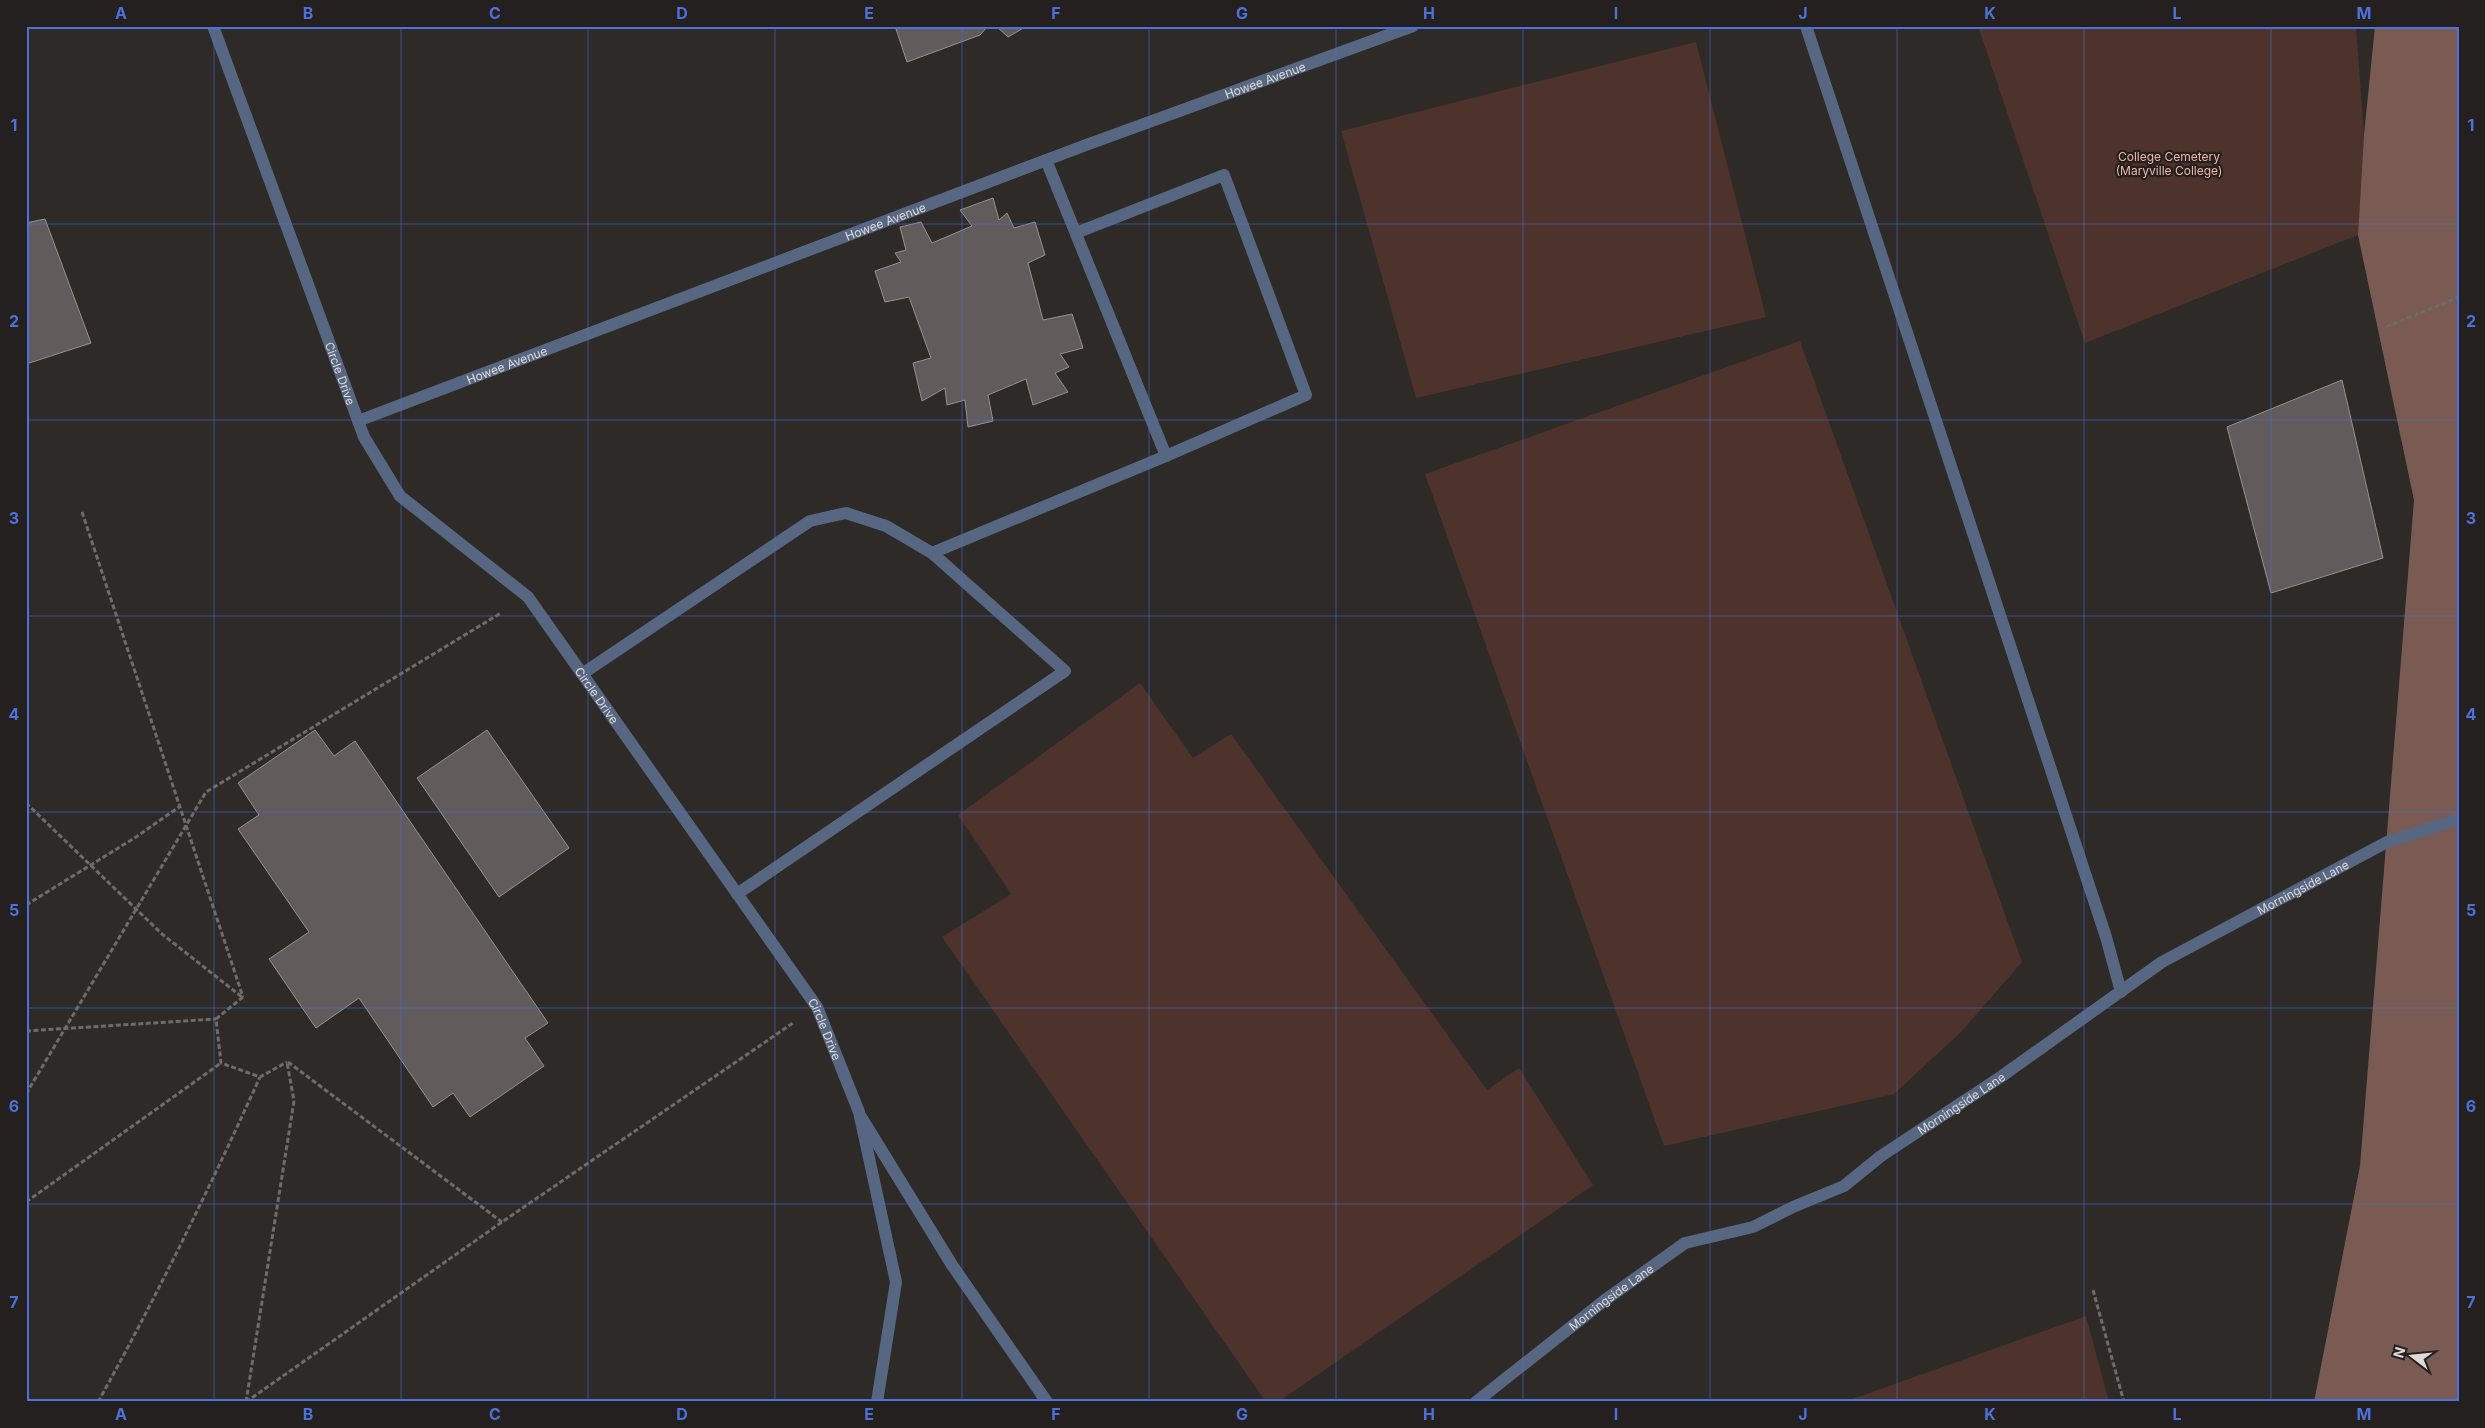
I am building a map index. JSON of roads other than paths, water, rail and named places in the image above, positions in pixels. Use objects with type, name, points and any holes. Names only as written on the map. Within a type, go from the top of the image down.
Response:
[{"type":"street","name":"Circle Drive","points":[[213,26],[364,437],[400,496],[528,597],[817,1007],[859,1112],[896,1282],[877,1402]]},
{"type":"street","name":"Howee Avenue","points":[[358,421],[1046,160],[1414,26]]},
{"type":"street","points":[[1806,26],[2106,937],[2121,992]]},
{"type":"street","points":[[1046,160],[1166,456]]},
{"type":"street","points":[[932,553],[1166,456],[1306,395],[1224,175],[1076,233]]},
{"type":"street","points":[[582,674],[810,521],[846,513],[886,526],[932,553],[1065,671],[737,894]]},
{"type":"street","name":"Morningside Lane","points":[[1476,1402],[1605,1300],[1685,1243],[1752,1228],[1793,1207],[1844,1186],[1881,1156],[2002,1076],[2162,962],[2387,842],[2459,818]]},
{"type":"street","points":[[859,1112],[952,1265],[1047,1402]]},
{"type":"park label","name":"College Cemetery (Maryville College)","points":[[2169,163]]}]
